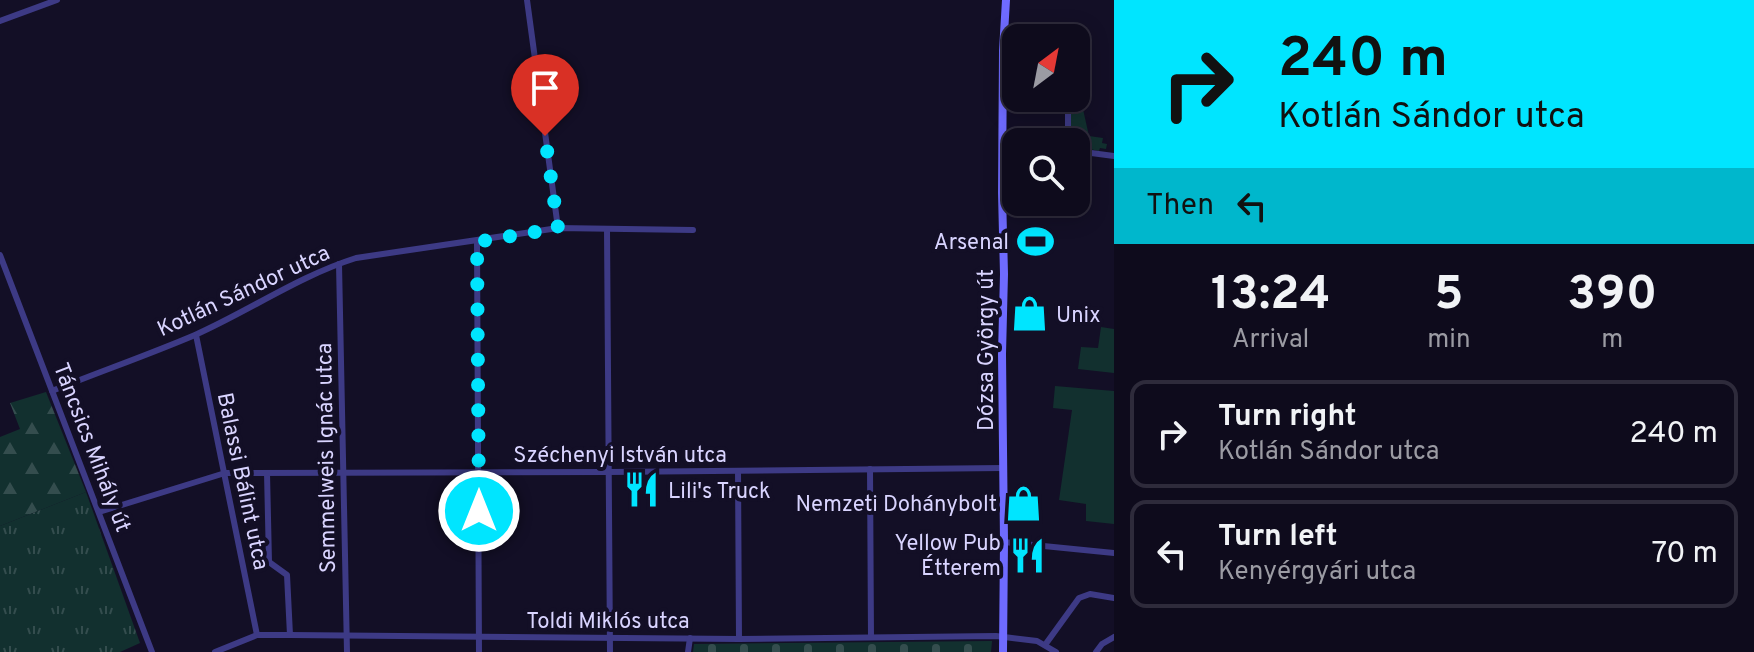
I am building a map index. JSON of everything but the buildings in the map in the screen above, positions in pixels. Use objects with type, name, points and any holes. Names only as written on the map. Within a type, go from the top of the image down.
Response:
[{"type":"main road","name":"Dózsa György út","points":[[1005,24],[1006,0]]},
{"type":"main road","name":"Dózsa György út","points":[[1003,216],[1003,652]]},
{"type":"street","points":[[0,21],[57,0]]},
{"type":"street","points":[[527,0],[558,228]]},
{"type":"street","points":[[1090,152],[1114,156]]},
{"type":"street","name":"Kotlán Sándor utca","points":[[52,391],[196,335],[356,258],[558,228],[693,230]]},
{"type":"street","points":[[607,229],[610,652]]},
{"type":"street","points":[[477,242],[479,652]]},
{"type":"street","name":"Táncsics Mihály út","points":[[0,255],[152,652]]},
{"type":"street","name":"Semmelweis Ignác utca","points":[[339,264],[347,652]]},
{"type":"street","name":"Balassi Bálint utca","points":[[196,335],[257,635]]},
{"type":"street","name":"Széchenyi István utca","points":[[99,512],[225,473],[1003,468]]},
{"type":"street","points":[[870,469],[871,637]]},
{"type":"street","points":[[738,471],[739,639]]},
{"type":"street","points":[[267,473],[269,562],[287,575],[290,635]]},
{"type":"street","points":[[1004,542],[1114,553]]},
{"type":"street","points":[[1045,645],[1079,598],[1090,594],[1114,598]]},
{"type":"street","name":"Toldi Miklós utca","points":[[215,652],[257,635],[739,639],[1004,636],[1037,641],[1056,652]]},
{"type":"street","points":[[1096,652],[1114,637]]},
{"type":"street","points":[[688,652],[690,638]]},
{"type":"green space","points":[[1070,112],[1084,112],[1087,128],[1071,128]]},
{"type":"green space","points":[[1090,136],[1103,138],[1102,143],[1107,144],[1106,149],[1100,148],[1099,151],[1090,149]]},
{"type":"green space","points":[[1101,327],[1114,329],[1114,373],[1078,369],[1081,347],[1098,348]]},
{"type":"green space","points":[[1055,386],[1114,391],[1114,524],[1086,521],[1086,504],[1059,500],[1072,410],[1053,408]]},
{"type":"green space","points":[[46,392],[86,492],[0,526],[0,437],[20,429],[10,403]]},
{"type":"green space","points":[[86,492],[140,643],[120,652],[0,652],[0,526]]},
{"type":"green space","points":[[992,641],[991,652],[693,652],[694,644]]},
{"type":"place","name":"Arsenal","points":[[1035,241]]},
{"type":"place","name":"Unix","points":[[1030,314]]},
{"type":"place","name":"Lili's Truck","points":[[642,490]]},
{"type":"place","name":"Nemzeti Dohánybolt","points":[[1023,503]]},
{"type":"place","name":"Yellow Pub Étterem","points":[[1027,555]]},
{"type":"route","points":[[479,511],[477,242],[558,228],[545,136]]}]
